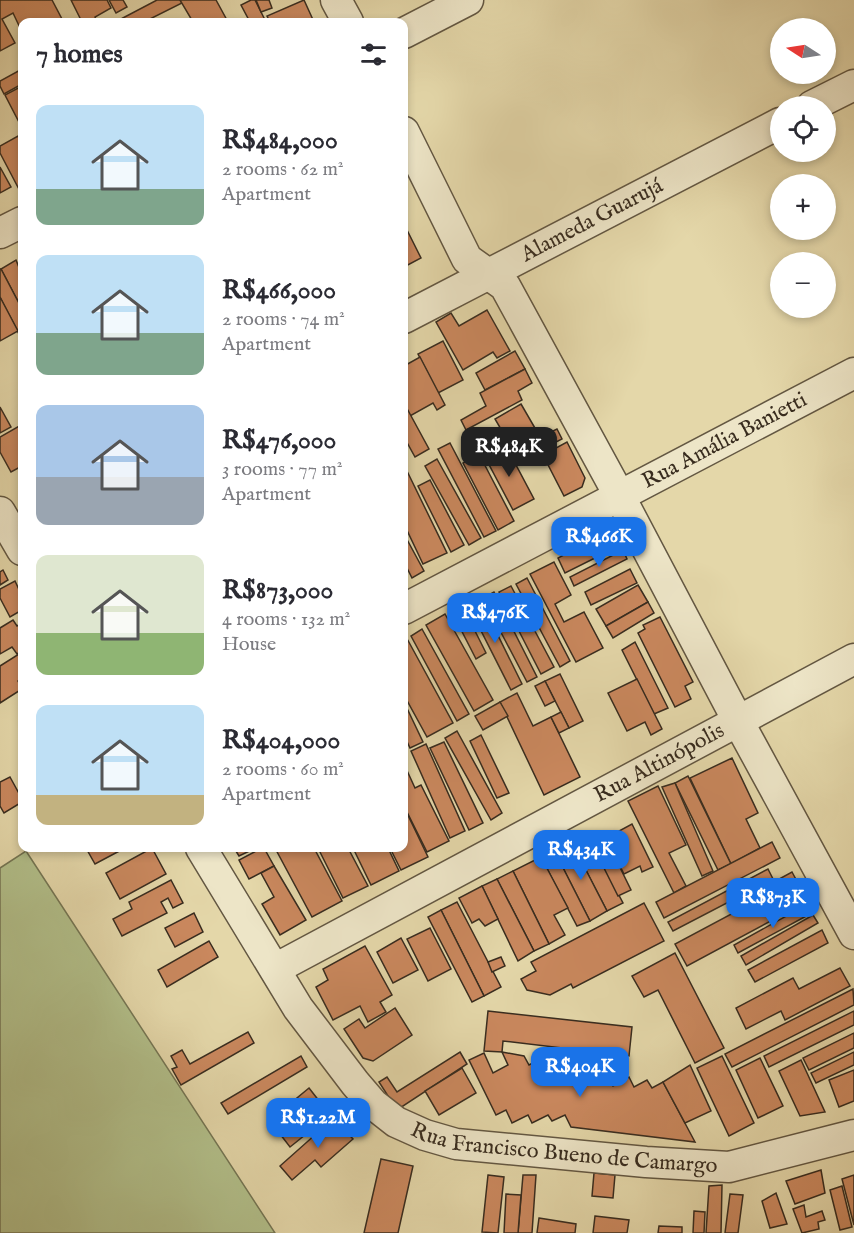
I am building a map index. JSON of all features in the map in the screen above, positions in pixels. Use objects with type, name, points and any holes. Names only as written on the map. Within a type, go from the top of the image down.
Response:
[{"type":"street","points":[[336,0],[346,18]]},
{"type":"street","points":[[408,31],[468,0]]},
{"type":"street","points":[[832,96],[854,85]]},
{"type":"street","name":"Alameda Guarujá","points":[[408,316],[770,128]]},
{"type":"street","points":[[408,140],[467,259],[505,286],[619,495],[738,721],[852,924]]},
{"type":"street","points":[[0,233],[18,224]]},
{"type":"street","name":"Rua Amália Banietti","points":[[408,607],[854,372]]},
{"type":"street","name":"Rua Altinópolis","points":[[275,969],[854,659]]},
{"type":"street","name":"Rua Francisco Bueno de Camargo","points":[[203,852],[298,1008],[355,1083],[373,1104],[396,1122],[425,1135],[456,1143],[646,1162],[729,1167],[854,1135]]},
{"type":"green space","points":[[27,852],[275,1233],[0,1233],[0,868]]},
{"type":"building","points":[[0,0],[52,0],[61,18],[18,18],[18,24],[13,13],[2,19],[15,43],[0,51]]},
{"type":"building","points":[[71,0],[107,0],[111,8],[95,18],[80,18]]},
{"type":"building","points":[[109,0],[123,0],[127,7],[116,13]]},
{"type":"building","points":[[157,0],[180,0],[182,3],[152,18],[123,18]]},
{"type":"building","points":[[180,0],[216,0],[226,18],[191,18]]},
{"type":"building","points":[[255,0],[264,18],[248,18],[241,5]]},
{"type":"building","points":[[256,0],[269,0],[272,8],[261,12]]},
{"type":"building","points":[[304,0],[312,18],[268,18],[267,16]]},
{"type":"building","points":[[18,71],[18,86],[4,94],[0,81]]},
{"type":"building","points":[[18,88],[18,120],[5,95]]},
{"type":"building","points":[[18,136],[18,187],[0,153],[0,146]]},
{"type":"building","points":[[0,167],[11,187],[0,193]]},
{"type":"building","points":[[408,232],[421,258],[408,265]]},
{"type":"building","points":[[16,260],[18,301],[1,269]]},
{"type":"building","points":[[1,269],[18,301],[18,332],[0,297]]},
{"type":"building","points":[[0,297],[18,331],[0,341]]},
{"type":"building","points":[[487,310],[510,351],[497,358],[493,352],[463,370],[436,322],[451,313],[459,326]]},
{"type":"building","points":[[443,341],[463,380],[438,393],[418,354]]},
{"type":"building","points":[[515,351],[525,369],[485,390],[476,373]]},
{"type":"building","points":[[420,357],[445,405],[437,410],[433,403],[410,416],[408,412],[408,364]]},
{"type":"building","points":[[525,369],[532,383],[518,391],[522,400],[466,430],[461,420],[486,406],[480,393]]},
{"type":"building","points":[[521,404],[539,435],[513,450],[495,419]]},
{"type":"building","points":[[0,407],[11,427],[0,433]]},
{"type":"building","points":[[408,410],[429,449],[415,457],[408,444]]},
{"type":"building","points":[[18,427],[18,468],[11,472],[0,452],[0,437]]},
{"type":"building","points":[[557,429],[562,439],[516,463],[510,452]]},
{"type":"building","points":[[567,442],[585,478],[582,487],[564,496],[543,455]]},
{"type":"building","points":[[450,443],[496,531],[484,537],[438,449]]},
{"type":"building","points":[[506,446],[534,499],[513,510],[485,457]]},
{"type":"building","points":[[479,454],[514,521],[498,530],[463,463]]},
{"type":"building","points":[[437,459],[481,538],[469,545],[425,466]]},
{"type":"building","points":[[408,473],[447,553],[423,564],[408,532]]},
{"type":"building","points":[[430,480],[464,545],[451,552],[418,486]]},
{"type":"building","points":[[603,534],[619,539],[621,545],[565,573],[558,558]]},
{"type":"building","points":[[408,541],[424,571],[412,578],[408,570]]},
{"type":"building","points":[[623,550],[627,559],[574,586],[570,577]]},
{"type":"building","points":[[554,562],[571,595],[555,604],[564,622],[584,612],[603,648],[576,662],[530,574]]},
{"type":"building","points":[[630,569],[637,583],[591,605],[585,592]]},
{"type":"building","points":[[3,570],[8,580],[0,585],[0,572]]},
{"type":"building","points":[[527,578],[570,661],[560,667],[516,584]]},
{"type":"building","points":[[15,581],[18,587],[18,612],[10,617],[0,598],[0,589]]},
{"type":"building","points":[[638,585],[648,602],[606,626],[596,609]]},
{"type":"building","points":[[511,586],[554,667],[541,674],[499,592]]},
{"type":"building","points":[[494,592],[537,677],[527,682],[483,598]]},
{"type":"building","points":[[480,599],[522,684],[511,690],[468,605]]},
{"type":"building","points":[[648,602],[654,613],[613,638],[606,626]]},
{"type":"building","points":[[463,607],[486,653],[476,659],[452,612]]},
{"type":"building","points":[[445,614],[493,700],[474,711],[426,625]]},
{"type":"building","points":[[660,617],[693,682],[685,686],[691,699],[675,707],[638,633],[645,629],[643,625]]},
{"type":"building","points":[[13,620],[18,625],[17,654],[12,647],[0,654],[0,628]]},
{"type":"building","points":[[422,629],[469,714],[457,721],[411,636]]},
{"type":"building","points":[[408,640],[453,723],[427,737],[408,702]]},
{"type":"building","points":[[635,642],[668,708],[654,714],[622,650]]},
{"type":"building","points":[[18,655],[18,692],[0,703],[0,666]]},
{"type":"building","points":[[560,674],[583,721],[569,728],[545,681]]},
{"type":"building","points":[[637,679],[662,729],[651,735],[645,722],[627,731],[608,693]]},
{"type":"building","points":[[545,681],[555,701],[545,706],[535,686]]},
{"type":"building","points":[[517,693],[533,726],[551,717],[580,777],[544,795],[500,702]]},
{"type":"building","points":[[500,702],[508,716],[483,730],[475,716]]},
{"type":"building","points":[[408,710],[423,742],[410,748],[408,744]]},
{"type":"building","points":[[561,712],[569,728],[559,733],[551,717]]},
{"type":"building","points":[[457,731],[502,813],[491,820],[445,738]]},
{"type":"building","points":[[481,735],[509,793],[497,798],[470,741]]},
{"type":"building","points":[[444,742],[483,823],[469,830],[430,748]]},
{"type":"building","points":[[426,744],[465,831],[450,838],[411,751]]},
{"type":"building","points":[[732,758],[758,813],[746,819],[760,848],[731,864],[690,778]]},
{"type":"building","points":[[408,773],[415,788],[421,785],[449,841],[427,852],[408,814]]},
{"type":"building","points":[[688,776],[731,864],[718,870],[675,783]]},
{"type":"building","points":[[10,777],[18,792],[18,804],[4,813],[0,806],[0,782]]},
{"type":"building","points":[[675,783],[713,871],[702,876],[662,787]]},
{"type":"building","points":[[658,786],[686,845],[669,853],[686,886],[674,893],[628,801]]},
{"type":"building","points":[[408,815],[428,857],[401,870],[392,852],[408,852]]},
{"type":"building","points":[[632,824],[653,867],[642,872],[640,866],[624,874],[606,838]]},
{"type":"building","points":[[586,833],[623,903],[607,911],[571,841]]},
{"type":"building","points":[[603,833],[631,890],[618,896],[590,840]]},
{"type":"building","points":[[571,841],[607,911],[590,921],[554,850]]},
{"type":"building","points":[[772,842],[780,858],[664,918],[656,902]]},
{"type":"building","points":[[554,850],[590,921],[577,926],[541,857]]},
{"type":"building","points":[[88,852],[118,852],[95,864]]},
{"type":"building","points":[[145,852],[154,852],[166,874],[120,899],[106,873]]},
{"type":"building","points":[[254,852],[266,852],[274,866],[249,879],[239,860]]},
{"type":"building","points":[[277,852],[316,852],[342,901],[312,917]]},
{"type":"building","points":[[320,852],[350,852],[368,886],[343,898]]},
{"type":"building","points":[[355,852],[390,852],[399,871],[371,885]]},
{"type":"building","points":[[541,857],[568,908],[554,915],[565,935],[549,944],[513,871]]},
{"type":"building","points":[[274,866],[306,920],[280,935],[262,904],[274,897],[261,873]]},
{"type":"building","points":[[768,869],[773,879],[673,931],[668,922]]},
{"type":"building","points":[[513,871],[549,944],[534,951],[497,879]]},
{"type":"building","points":[[792,872],[799,885],[784,893],[793,909],[687,966],[675,944],[739,910],[735,903]]},
{"type":"building","points":[[497,879],[534,951],[518,961],[482,886]]},
{"type":"building","points":[[171,880],[183,903],[173,908],[168,898],[161,902],[167,913],[122,936],[113,919],[132,909],[129,902]]},
{"type":"building","points":[[482,886],[498,919],[485,926],[479,919],[472,923],[459,898]]},
{"type":"building","points":[[457,902],[501,987],[484,996],[441,910]]},
{"type":"building","points":[[644,903],[664,941],[573,988],[571,984],[550,995],[527,990],[521,979],[536,971],[531,962]]},
{"type":"building","points":[[808,904],[810,914],[738,953],[734,945]]},
{"type":"building","points":[[441,910],[484,996],[472,1002],[428,917]]},
{"type":"building","points":[[194,913],[203,932],[175,947],[165,928]]},
{"type":"building","points":[[813,915],[818,923],[746,965],[741,956]]},
{"type":"building","points":[[430,928],[451,969],[428,981],[407,939]]},
{"type":"building","points":[[822,930],[828,943],[755,982],[748,970]]},
{"type":"building","points":[[401,938],[418,970],[393,983],[377,952]]},
{"type":"building","points":[[209,941],[218,957],[167,987],[158,970]]},
{"type":"building","points":[[365,946],[392,995],[380,1002],[386,1012],[368,1022],[360,1006],[333,1020],[316,987],[328,980],[323,969]]},
{"type":"building","points":[[675,953],[724,1048],[695,1063],[658,990],[644,997],[632,976]]},
{"type":"building","points":[[501,957],[505,966],[492,972],[488,962]]},
{"type":"building","points":[[840,968],[850,986],[785,1020],[781,1011],[746,1029],[736,1008],[793,978],[799,989]]},
{"type":"building","points":[[853,989],[854,1005],[732,1067],[725,1054]]},
{"type":"building","points":[[395,1008],[412,1035],[373,1061],[363,1058],[344,1029],[359,1019],[365,1028]]},
{"type":"building","points":[[488,1011],[632,1027],[629,1056],[503,1041],[502,1052],[484,1051]]},
{"type":"building","points":[[854,1011],[854,1025],[769,1067],[764,1056]]},
{"type":"building","points":[[248,1032],[254,1043],[181,1085],[172,1069],[177,1067],[171,1056],[182,1050],[190,1064]]},
{"type":"building","points":[[854,1033],[854,1048],[809,1070],[803,1058]]},
{"type":"building","points":[[460,1052],[467,1064],[397,1110],[379,1082],[387,1077],[397,1092]]},
{"type":"building","points":[[502,1052],[524,1056],[529,1065],[542,1058],[547,1069],[561,1061],[567,1072],[582,1064],[588,1070],[601,1063],[613,1086],[629,1077],[634,1087],[647,1080],[652,1088],[663,1082],[695,1142],[571,1127],[565,1115],[552,1121],[548,1115],[532,1123],[528,1115],[512,1123],[506,1110],[496,1115],[469,1060],[484,1053],[493,1073],[508,1065]]},
{"type":"building","points":[[854,1052],[854,1065],[816,1083],[811,1073]]},
{"type":"building","points":[[301,1056],[307,1067],[228,1114],[221,1103]]},
{"type":"building","points":[[722,1056],[754,1123],[729,1136],[697,1068]]},
{"type":"building","points":[[760,1058],[783,1106],[758,1118],[736,1070]]},
{"type":"building","points":[[801,1060],[825,1112],[800,1116],[779,1071]]},
{"type":"building","points":[[690,1065],[711,1111],[685,1123],[663,1082]]},
{"type":"building","points":[[462,1068],[476,1093],[439,1115],[425,1091]]},
{"type":"building","points":[[854,1070],[854,1101],[839,1107],[829,1080]]},
{"type":"building","points":[[309,1088],[330,1115],[290,1147],[277,1130],[298,1113],[291,1103]]},
{"type":"building","points":[[334,1118],[353,1139],[321,1167],[315,1160],[292,1180],[280,1166]]},
{"type":"building","points":[[381,1159],[413,1166],[398,1233],[364,1233]]},
{"type":"building","points":[[821,1170],[825,1193],[795,1204],[786,1181]]},
{"type":"building","points":[[594,1173],[615,1175],[613,1198],[592,1196]]},
{"type":"building","points":[[488,1175],[504,1177],[498,1233],[482,1232]]},
{"type":"building","points":[[523,1175],[536,1175],[532,1233],[518,1233]]},
{"type":"building","points":[[854,1175],[854,1225],[842,1179]]},
{"type":"building","points":[[722,1185],[721,1233],[706,1233],[709,1186]]},
{"type":"building","points":[[842,1186],[852,1227],[840,1230],[830,1190]]},
{"type":"building","points":[[776,1193],[787,1224],[770,1228],[762,1201]]},
{"type":"building","points":[[506,1194],[521,1195],[518,1233],[504,1233]]},
{"type":"building","points":[[730,1194],[743,1195],[738,1233],[725,1233]]},
{"type":"building","points":[[804,1205],[806,1217],[822,1211],[825,1220],[818,1222],[819,1229],[802,1233],[793,1209]]},
{"type":"building","points":[[694,1211],[705,1212],[704,1233],[693,1233]]},
{"type":"building","points":[[595,1216],[629,1220],[627,1233],[593,1233]]},
{"type":"building","points":[[539,1218],[576,1224],[575,1233],[537,1233]]},
{"type":"building","points":[[659,1226],[682,1227],[682,1233],[658,1233]]}]
